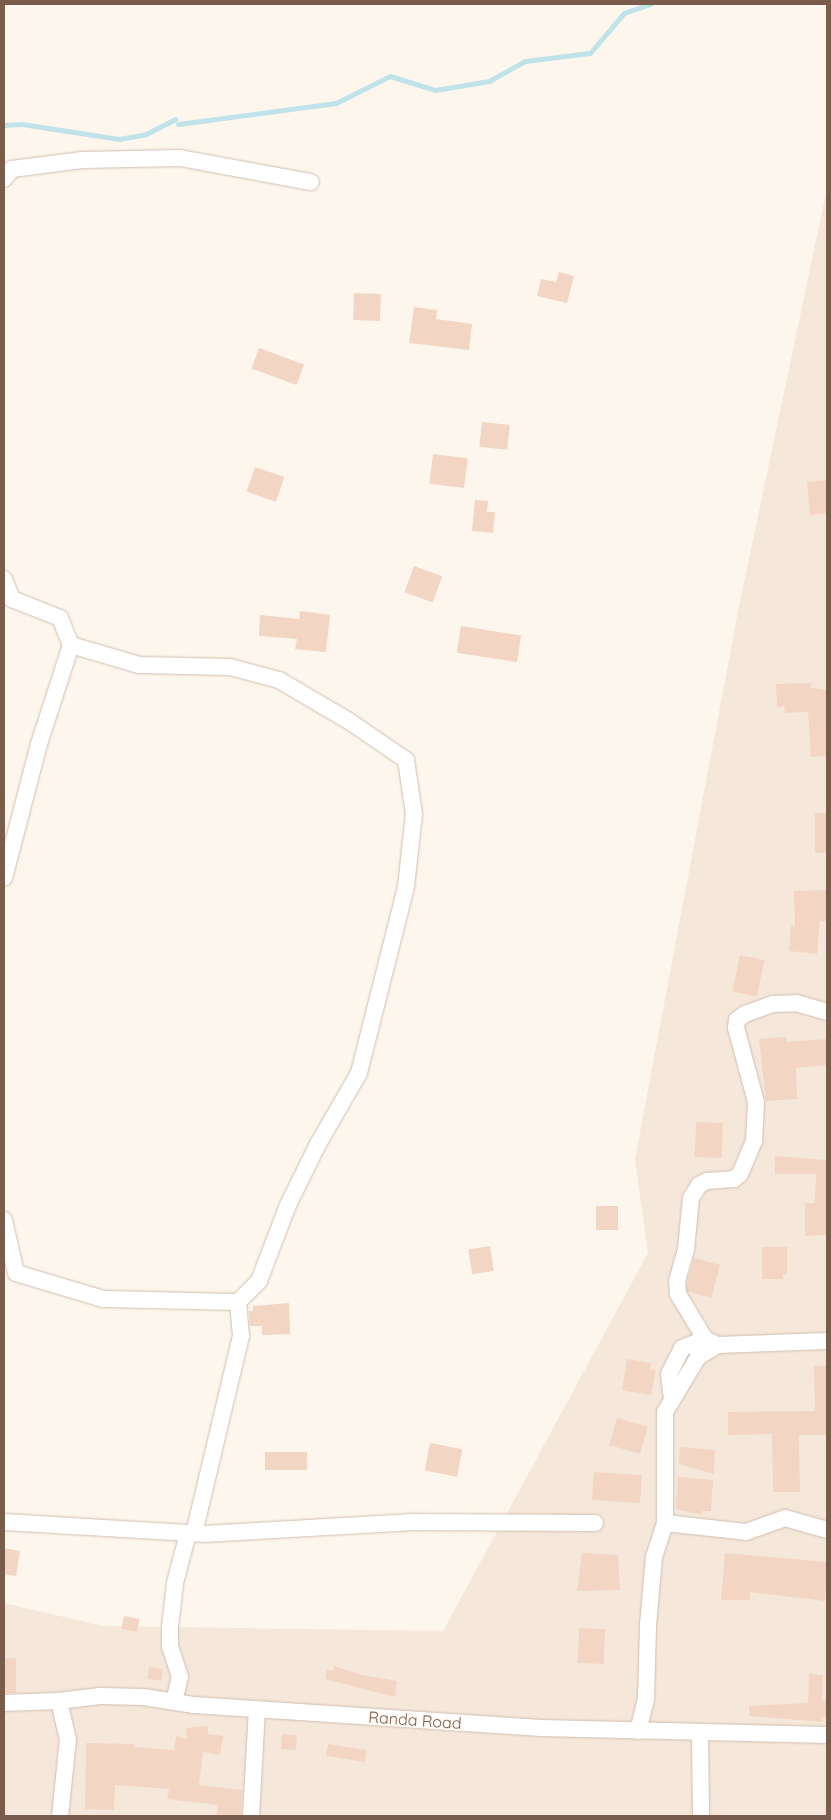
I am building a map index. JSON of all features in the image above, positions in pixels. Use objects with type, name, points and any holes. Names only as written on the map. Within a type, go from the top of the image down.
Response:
[{"type":"street","points":[[4,179],[12,169],[64,162],[180,158],[311,182]]},
{"type":"street","points":[[4,579],[12,599],[60,618],[71,645],[39,744],[4,878]]},
{"type":"street","points":[[4,1220],[16,1273],[103,1298],[238,1302],[259,1282],[288,1205],[318,1144],[359,1073],[406,886],[414,814],[406,760],[349,721],[279,680],[230,667],[139,665],[71,645]]},
{"type":"street","points":[[711,1342],[678,1294],[677,1281],[686,1249],[691,1198],[699,1184],[708,1181],[734,1179],[740,1174],[754,1141],[756,1102],[736,1028],[737,1020],[745,1014],[773,1004],[796,1003],[827,1012]]},
{"type":"street","points":[[174,1702],[180,1678],[170,1647],[170,1627],[175,1583],[191,1533],[241,1336],[238,1302]]},
{"type":"street","points":[[638,1731],[646,1698],[648,1624],[654,1558],[665,1523],[663,1425],[672,1399],[698,1357],[711,1342],[827,1341]]},
{"type":"street","points":[[665,1523],[746,1532],[786,1518],[827,1530]]},
{"type":"street","points":[[4,1522],[191,1533],[410,1522],[595,1523]]},
{"type":"street","name":"Randa Road","points":[[4,1703],[59,1701],[100,1696],[541,1728],[827,1735]]},
{"type":"street","points":[[59,1701],[68,1739],[60,1816]]},
{"type":"street","points":[[251,1816],[257,1708]]},
{"type":"street","points":[[700,1733],[701,1816]]},
{"type":"shaded area","points":[[827,188],[827,1816],[4,1816],[4,1603],[103,1626],[443,1631],[648,1253],[635,1159],[738,611]]},
{"type":"building","points":[[559,272],[574,276],[567,303],[537,296],[541,279],[556,282]]},
{"type":"building","points":[[354,293],[381,294],[380,321],[353,320]]},
{"type":"building","points":[[414,307],[437,310],[436,319],[472,324],[469,350],[409,343]]},
{"type":"building","points":[[259,348],[304,364],[297,385],[251,369]]},
{"type":"building","points":[[482,422],[510,425],[507,450],[479,447]]},
{"type":"building","points":[[433,454],[468,458],[464,488],[429,484]]},
{"type":"building","points":[[255,467],[284,477],[276,502],[247,492]]},
{"type":"building","points":[[827,480],[827,513],[810,515],[807,482]]},
{"type":"building","points":[[475,500],[488,501],[487,512],[495,512],[493,533],[472,531]]},
{"type":"building","points":[[414,566],[442,576],[433,603],[404,592]]},
{"type":"building","points":[[300,611],[330,615],[326,652],[295,649],[297,639],[259,636],[260,615],[299,619]]},
{"type":"building","points":[[461,626],[521,636],[517,662],[457,653]]},
{"type":"building","points":[[811,683],[811,688],[827,690],[827,756],[811,757],[808,712],[785,713],[784,706],[777,707],[776,684]]},
{"type":"building","points":[[815,813],[827,813],[827,853],[815,853]]},
{"type":"building","points":[[827,890],[827,921],[820,921],[817,954],[789,951],[791,926],[795,926],[794,891]]},
{"type":"building","points":[[740,955],[764,960],[757,996],[732,991]]},
{"type":"building","points":[[786,1037],[787,1042],[827,1039],[827,1065],[796,1068],[797,1099],[766,1101],[759,1039]]},
{"type":"building","points":[[696,1122],[723,1123],[722,1158],[695,1157]]},
{"type":"building","points":[[775,1156],[827,1160],[827,1235],[805,1236],[805,1203],[815,1203],[816,1174],[775,1174]]},
{"type":"building","points":[[596,1206],[618,1206],[618,1230],[596,1230]]},
{"type":"building","points":[[490,1246],[494,1271],[472,1274],[468,1249]]},
{"type":"building","points":[[762,1247],[787,1247],[787,1274],[783,1274],[783,1279],[762,1279]]},
{"type":"building","points":[[694,1258],[720,1265],[711,1298],[685,1291]]},
{"type":"building","points":[[289,1303],[290,1334],[262,1335],[262,1326],[250,1326],[249,1311],[253,1311],[253,1306]]},
{"type":"building","points":[[627,1359],[651,1363],[650,1369],[656,1371],[651,1395],[622,1390]]},
{"type":"building","points":[[814,1366],[827,1366],[827,1435],[799,1435],[800,1492],[773,1492],[772,1434],[728,1435],[728,1412],[815,1411]]},
{"type":"building","points":[[617,1418],[648,1427],[640,1454],[609,1445]]},
{"type":"building","points":[[430,1443],[462,1449],[457,1477],[425,1470]]},
{"type":"building","points":[[680,1447],[715,1450],[714,1474],[679,1464]]},
{"type":"building","points":[[265,1452],[307,1452],[307,1470],[265,1470]]},
{"type":"building","points":[[594,1472],[642,1475],[640,1503],[592,1500]]},
{"type":"building","points":[[678,1477],[713,1480],[711,1511],[702,1511],[702,1515],[676,1509]]},
{"type":"building","points":[[4,1548],[20,1551],[16,1576],[4,1574]]},
{"type":"building","points":[[582,1553],[618,1555],[620,1590],[577,1591]]},
{"type":"building","points":[[725,1553],[827,1562],[825,1601],[750,1592],[750,1600],[721,1600]]},
{"type":"building","points":[[124,1616],[140,1619],[137,1632],[122,1629]]},
{"type":"building","points":[[579,1628],[605,1629],[604,1664],[578,1663]]},
{"type":"building","points":[[4,1658],[16,1658],[16,1693],[4,1693]]},
{"type":"building","points":[[334,1666],[362,1675],[397,1681],[395,1697],[325,1679],[327,1670],[333,1671]]},
{"type":"building","points":[[149,1667],[163,1669],[161,1681],[147,1679]]},
{"type":"building","points":[[809,1674],[823,1675],[822,1700],[827,1700],[827,1717],[822,1717],[822,1722],[749,1716],[749,1706],[808,1703]]},
{"type":"building","points":[[208,1726],[208,1734],[223,1736],[220,1755],[203,1752],[199,1785],[242,1790],[241,1816],[216,1816],[218,1805],[167,1799],[169,1789],[115,1785],[114,1810],[85,1809],[86,1743],[135,1744],[135,1747],[174,1750],[176,1736],[187,1739],[186,1728]]},
{"type":"building","points":[[282,1734],[297,1735],[296,1750],[281,1749]]},
{"type":"building","points":[[328,1744],[367,1750],[365,1762],[326,1756]]},
{"type":"waterway","points":[[178,124],[336,103],[390,76],[435,90],[489,81],[525,61],[590,53],[624,13],[650,4]]},
{"type":"waterway","points":[[4,125],[22,124],[119,139],[146,134],[175,119]]}]
